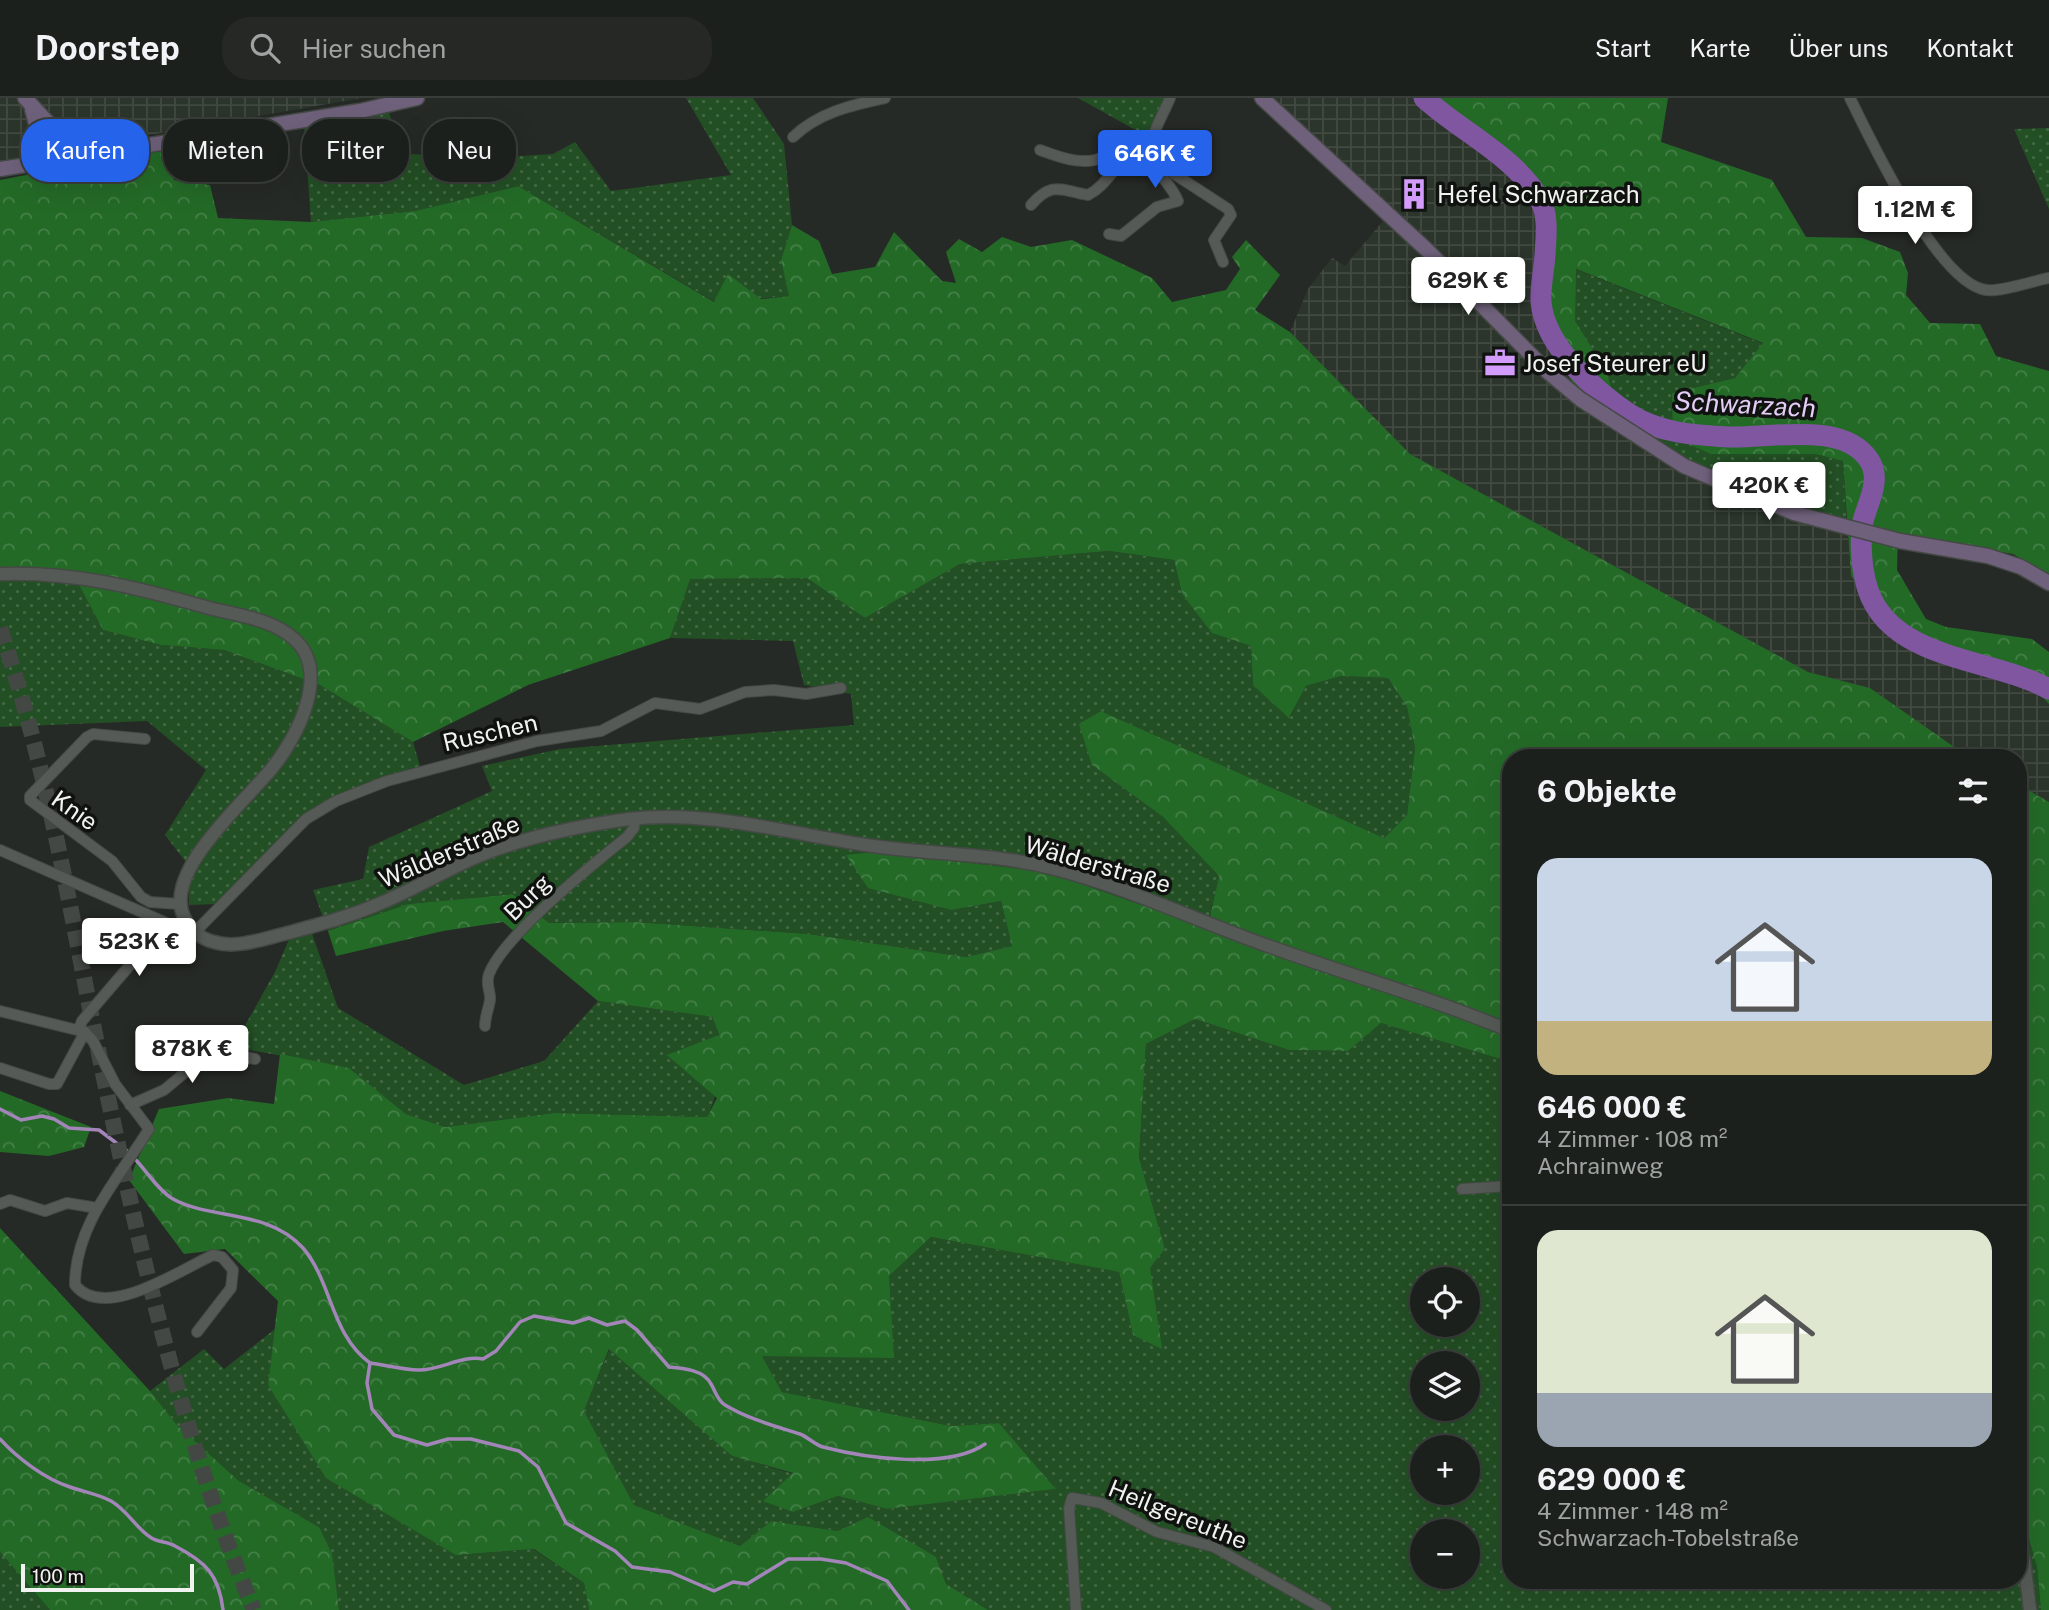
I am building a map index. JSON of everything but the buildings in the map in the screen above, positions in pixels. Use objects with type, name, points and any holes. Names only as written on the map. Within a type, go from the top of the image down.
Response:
[{"type":"main road","points":[[149,146],[360,111],[417,98]]},
{"type":"main road","points":[[1262,98],[1418,242],[1511,337],[1580,399],[1684,466],[1784,509],[1900,541],[1988,556],[2021,567],[2049,583]]},
{"type":"main road","points":[[28,101],[45,119]]},
{"type":"main road","points":[[28,101],[33,119]]},
{"type":"main road","points":[[0,169],[21,166]]},
{"type":"street","points":[[793,137],[813,121],[833,111],[885,98]]},
{"type":"street","points":[[1109,234],[1121,236],[1157,208],[1178,201],[1166,178],[1153,163],[1151,146],[1170,98]]},
{"type":"street","points":[[1850,98],[1884,165],[1935,249],[1951,268],[1968,283],[1985,290],[2049,278]]},
{"type":"street","points":[[1040,150],[1070,160],[1092,160],[1128,145],[1151,146]]},
{"type":"street","points":[[1151,146],[1166,170],[1228,209],[1231,215],[1214,240],[1223,262]]},
{"type":"street","points":[[1031,205],[1042,193],[1055,187],[1088,195],[1097,190],[1116,165],[1136,147]]},
{"type":"street","points":[[0,574],[69,575],[144,590],[266,624],[294,638],[307,653],[311,674],[310,690],[298,724],[272,768],[229,812],[181,888],[180,904],[186,928]]},
{"type":"street","name":"Ruschen","points":[[186,928],[306,819],[336,801],[387,781],[537,741],[601,731],[655,703],[700,709],[745,692],[806,694],[841,688]]},
{"type":"street","name":"Knie","points":[[145,738],[93,734],[87,737],[54,769],[30,796],[30,800],[112,861],[141,897],[150,902],[180,904]]},
{"type":"street","name":"Wälderstraße","points":[[186,928],[222,944],[278,935],[348,916],[481,856],[554,832],[635,818],[696,816],[905,852],[984,856],[1051,868],[1188,913],[1268,946],[1438,1001],[1502,1028]]},
{"type":"street","name":"Burg","points":[[485,1026],[485,1011],[491,998],[488,977],[499,957],[562,892],[627,837],[634,828],[635,818]]},
{"type":"street","points":[[0,850],[186,928]]},
{"type":"street","points":[[0,1068],[49,1084],[57,1084],[90,1011],[137,957],[186,928]]},
{"type":"street","points":[[0,1011],[82,1031],[93,1041],[115,1084],[149,1129],[97,1208],[80,1246],[75,1285],[83,1295],[94,1299],[151,1287],[213,1255],[222,1258],[233,1270],[231,1289],[197,1332]]},
{"type":"street","points":[[130,1105],[164,1090],[200,1060],[240,1056],[255,1059]]},
{"type":"street","points":[[1462,1189],[1502,1186]]},
{"type":"street","points":[[0,1203],[10,1200],[45,1211],[67,1203],[97,1208]]},
{"type":"street","name":"Heilgereuthe","points":[[1076,1610],[1069,1508],[1072,1499],[1101,1503],[1157,1532],[1214,1547],[1326,1610]]},
{"type":"street","points":[[2027,1586],[2030,1610]]},
{"type":"shaded area","points":[[0,98],[362,98],[241,119],[163,119],[163,133],[149,135],[149,119],[21,119],[21,157],[0,161]]},
{"type":"shaded area","points":[[1257,98],[1419,98],[1447,125],[1519,179],[1537,211],[1534,319],[1576,388],[1847,527],[1851,576],[1933,649],[2035,689],[2049,704],[2049,802],[2027,789],[2027,749],[1957,749],[1870,688],[1808,672],[1410,454],[1290,332],[1308,289],[1332,258],[1345,266],[1383,221]]},
{"type":"green space","points":[[686,98],[753,98],[784,144],[792,225],[781,260],[790,296],[715,302],[518,186],[415,211],[311,222],[308,182],[409,182],[409,154],[423,155],[423,182],[516,182],[516,156],[553,154],[575,142],[611,191],[731,175]]},
{"type":"green space","points":[[1078,98],[1169,98],[1150,138]]},
{"type":"green space","points":[[1419,98],[1668,98],[1661,142],[1772,180],[1806,237],[1862,238],[1900,252],[1908,273],[1906,295],[1930,323],[1980,324],[1996,356],[2049,371],[2049,576],[2013,554],[1898,534],[1897,570],[1926,619],[1946,627],[2032,639],[2049,652],[2049,704],[2035,689],[1890,630],[1851,576],[1843,461],[1815,454],[1711,454],[1673,437],[1672,393],[1735,378],[1763,343],[1576,269],[1575,321],[1607,373],[1611,387],[1610,418],[1576,388],[1534,319],[1537,211],[1519,179],[1447,125]]},
{"type":"green space","points":[[389,112],[391,119],[343,119]]},
{"type":"green space","points":[[2049,128],[2049,209],[2014,129]]},
{"type":"green space","points":[[163,149],[163,182],[210,185],[218,218],[311,222],[415,211],[518,186],[714,302],[728,274],[761,299],[789,296],[781,260],[792,225],[819,241],[832,274],[875,267],[894,232],[942,281],[956,283],[946,252],[959,239],[982,252],[1002,237],[1031,247],[1072,240],[1152,278],[1172,302],[1226,290],[1240,269],[1232,257],[1246,240],[1280,275],[1255,310],[1290,332],[1410,454],[1808,672],[1870,688],[1957,749],[1502,749],[1502,1060],[1381,1023],[1348,1051],[1289,1050],[1195,1019],[1146,1044],[1139,1158],[1165,1249],[1150,1268],[1162,1349],[1133,1335],[1119,1272],[931,1237],[889,1276],[894,1358],[762,1356],[782,1392],[951,1426],[999,1423],[1056,1489],[887,1509],[838,1496],[793,1512],[763,1501],[793,1473],[732,1456],[609,1349],[584,1411],[634,1505],[740,1546],[771,1521],[838,1531],[868,1517],[936,1557],[946,1584],[988,1610],[589,1610],[584,1583],[534,1549],[456,1555],[326,1478],[268,1385],[278,1301],[225,1249],[184,1254],[129,1180],[159,1109],[228,1098],[274,1104],[280,1054],[349,1068],[406,1114],[445,1127],[554,1113],[707,1117],[717,1098],[667,1055],[719,1035],[713,1017],[598,1001],[503,922],[443,931],[336,956],[328,931],[408,904],[512,894],[549,923],[635,922],[809,934],[966,957],[1012,946],[1001,901],[952,910],[868,888],[846,855],[875,852],[1047,872],[1208,928],[1219,876],[1163,817],[1092,765],[1079,724],[1101,711],[1384,838],[1407,815],[1415,748],[1407,707],[1388,678],[1341,676],[1306,686],[1289,718],[1253,685],[1251,646],[1212,633],[1182,594],[1174,560],[1109,551],[960,564],[865,618],[807,578],[690,579],[670,638],[528,685],[413,742],[320,685],[224,650],[161,645],[103,630],[71,570],[0,571],[0,180],[21,176],[21,182],[149,182],[149,151]]},
{"type":"green space","points":[[1575,269],[1764,344],[1735,378],[1672,393],[1711,454],[1815,454],[1843,461],[1847,527],[1741,492],[1610,418],[1575,321]]},
{"type":"green space","points":[[1109,551],[1174,560],[1182,594],[1213,633],[1251,646],[1253,685],[1290,717],[1306,686],[1341,676],[1388,678],[1407,707],[1415,748],[1407,815],[1384,838],[1101,711],[1092,765],[1163,817],[1219,876],[1209,928],[1047,872],[952,910],[1001,901],[1012,946],[966,957],[809,934],[635,922],[549,923],[511,894],[408,904],[328,931],[313,890],[363,879],[369,847],[492,791],[482,766],[560,749],[854,725],[851,694],[804,685],[793,641],[670,638],[689,579],[807,578],[865,618],[960,564]]},
{"type":"green space","points":[[71,570],[103,630],[161,645],[224,650],[320,685],[413,742],[420,766],[335,797],[217,904],[189,905],[189,866],[165,835],[206,770],[147,721],[0,727],[0,571]]},
{"type":"green space","points":[[2027,789],[2049,802],[2049,1610],[2041,1610],[2037,1567],[2027,1532]]},
{"type":"green space","points":[[311,931],[338,1008],[464,1085],[544,1061],[598,1001],[714,1017],[719,1041],[720,1067],[712,1106],[707,1117],[554,1113],[445,1127],[406,1114],[349,1068],[233,1047],[275,972],[290,937]]},
{"type":"green space","points":[[1195,1019],[1289,1050],[1348,1051],[1381,1023],[1502,1060],[1502,1589],[2027,1589],[2027,1532],[2037,1567],[2041,1610],[988,1610],[946,1584],[936,1557],[838,1531],[771,1521],[740,1546],[634,1505],[584,1411],[610,1348],[732,1456],[794,1474],[793,1512],[838,1496],[887,1509],[1056,1489],[999,1423],[951,1426],[782,1392],[762,1356],[889,1276],[931,1237],[1119,1272],[1133,1335],[1150,1268],[1165,1249],[1139,1158],[1146,1044]]},
{"type":"green space","points":[[0,1091],[91,1127],[84,1147],[49,1156],[0,1152]]},
{"type":"green space","points":[[0,1228],[150,1391],[177,1425],[239,1481],[319,1527],[332,1554],[339,1610],[50,1610],[0,1552]]},
{"type":"green space","points":[[275,1329],[268,1385],[456,1555],[533,1549],[584,1583],[589,1610],[339,1610],[319,1527],[239,1481],[177,1425],[150,1391],[204,1349],[224,1369]]},
{"type":"green space","points":[[0,1552],[50,1610],[0,1610]]},
{"type":"waterway","name":"Schwarzach","points":[[1424,98],[1501,156],[1539,198],[1546,225],[1541,296],[1545,319],[1562,351],[1588,381],[1631,415],[1665,429],[1728,437],[1803,434],[1841,440],[1857,448],[1869,460],[1874,475],[1861,542],[1865,579],[1875,606],[1892,626],[1915,641],[2049,689]]},
{"type":"waterway","points":[[0,1109],[21,1120],[42,1116],[54,1119],[69,1128],[99,1130],[127,1151]]},
{"type":"waterway","points":[[136,1160],[173,1199],[188,1206],[273,1227],[303,1248],[320,1276],[347,1338],[370,1363],[367,1383],[372,1409],[394,1435],[427,1445],[448,1439],[471,1439],[519,1451],[538,1467],[566,1523],[615,1551],[632,1567],[670,1572],[714,1591],[733,1582],[747,1584],[788,1559],[821,1559],[846,1563],[887,1581],[909,1610]]},
{"type":"waterway","points":[[370,1363],[419,1370],[467,1359],[483,1359],[496,1351],[520,1322],[534,1316],[573,1323],[589,1318],[607,1325],[625,1321],[637,1330],[669,1367],[693,1371],[708,1379],[725,1405],[752,1418],[800,1434],[820,1446],[883,1458],[929,1459],[969,1452],[985,1444]]},
{"type":"waterway","points":[[0,1439],[41,1473],[75,1489],[111,1501],[150,1537],[172,1544],[203,1564],[218,1587],[223,1610]]},
{"type":"tunnel","points":[[0,628],[42,775],[124,1173],[159,1321],[202,1467],[254,1610]]},
{"type":"place","name":"Hefel Schwarzach","points":[[1414,194]]},
{"type":"place","name":"Josef Steurer eU","points":[[1500,363]]}]
